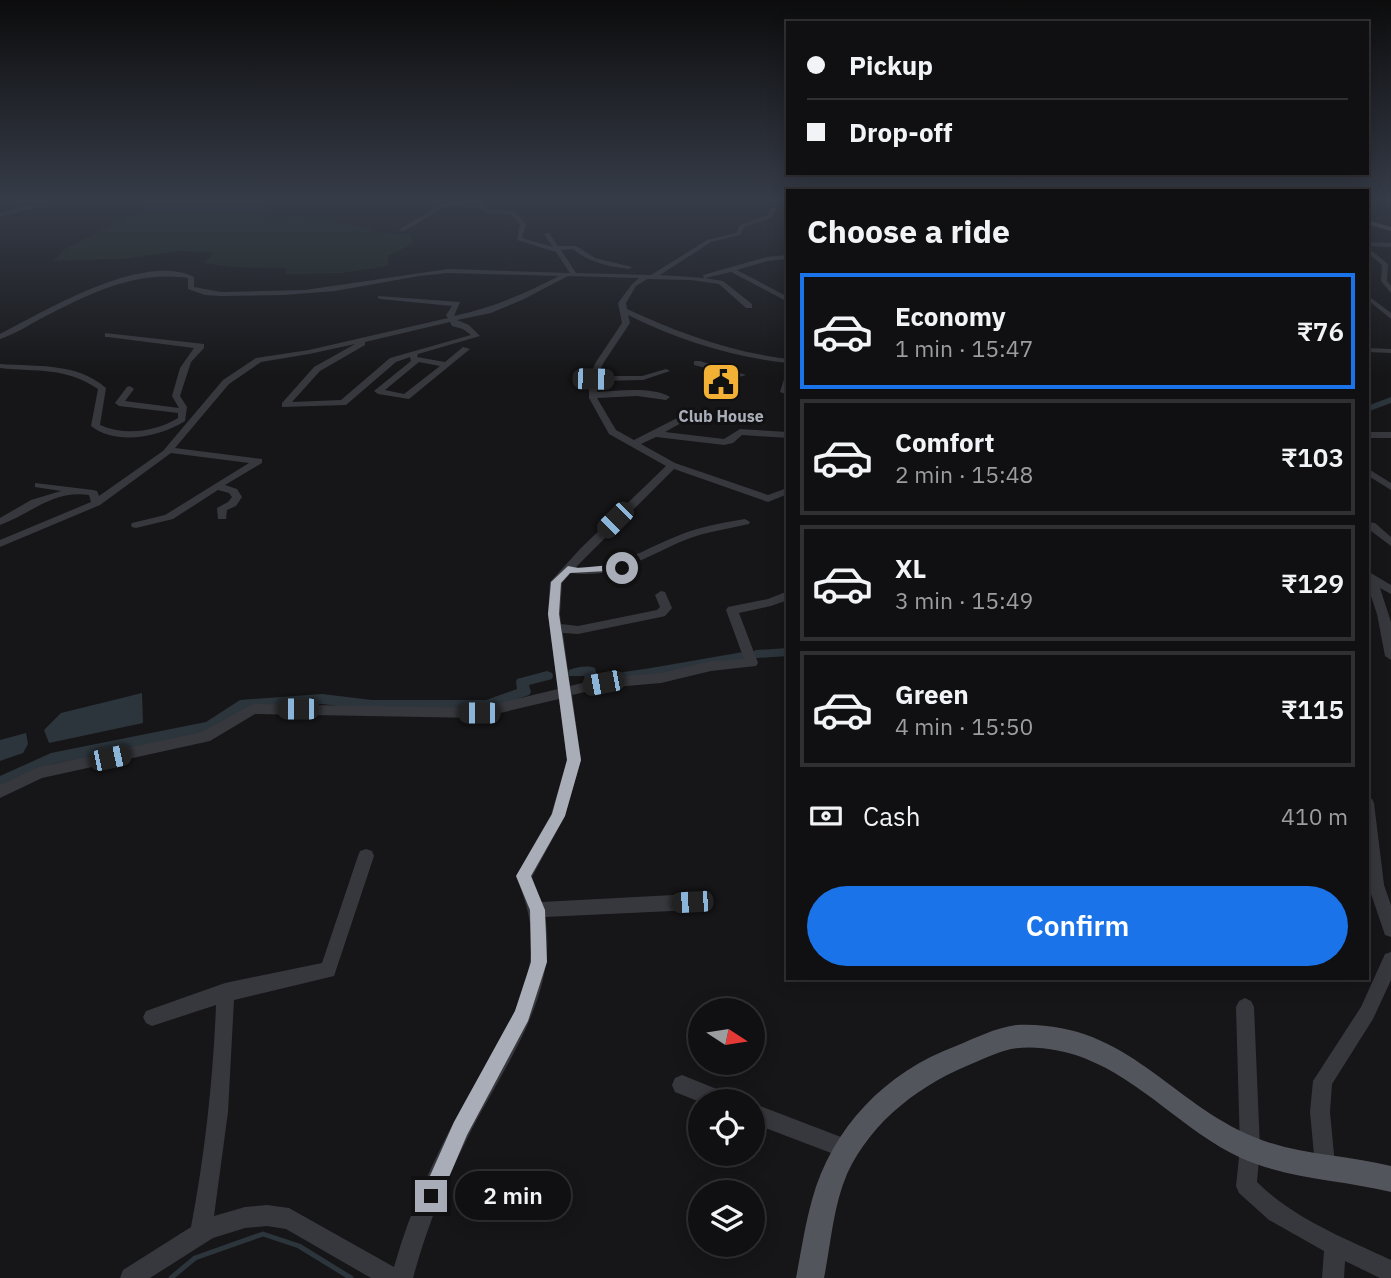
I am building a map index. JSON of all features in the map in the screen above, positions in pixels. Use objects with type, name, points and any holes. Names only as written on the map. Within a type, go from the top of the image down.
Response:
[{"type":"main road","points":[[810,1278],[828,1189],[847,1149],[871,1113],[885,1099],[944,1060],[1014,1037],[1051,1038],[1089,1048],[1128,1068],[1230,1138],[1271,1156],[1391,1179]]},
{"type":"street","points":[[561,258],[571,273]]},
{"type":"street","points":[[586,258],[629,267]]},
{"type":"street","points":[[681,258],[634,285],[622,303],[626,323],[600,362],[593,379],[593,395],[612,432],[672,465],[768,499],[786,491]]},
{"type":"street","points":[[691,278],[734,271],[768,258]]},
{"type":"street","points":[[1378,258],[1385,264],[1389,288]]},
{"type":"street","points":[[734,271],[786,299]]},
{"type":"street","points":[[0,337],[126,279],[156,273],[191,277],[190,288],[202,293],[222,294],[318,291],[424,272],[571,273],[691,278],[721,282],[749,306]]},
{"type":"street","points":[[447,365],[416,356],[393,360],[343,403],[285,405],[317,369],[344,355],[358,344],[453,322],[520,299],[571,273]]},
{"type":"street","points":[[380,297],[457,304],[450,315],[453,322]]},
{"type":"street","points":[[1369,300],[1391,298]]},
{"type":"street","points":[[1369,300],[1391,317]]},
{"type":"street","points":[[625,311],[701,341],[751,369]]},
{"type":"street","points":[[0,544],[96,503],[169,450],[226,382],[259,360],[453,322],[466,327],[476,336],[416,356],[378,391],[406,397],[466,349]]},
{"type":"street","points":[[0,366],[56,368],[85,375],[102,388],[95,426],[104,432],[136,433],[170,428],[182,419],[183,407],[176,396],[192,352],[201,346],[108,335]]},
{"type":"street","points":[[422,342],[428,350]]},
{"type":"street","points":[[1369,350],[1391,351]]},
{"type":"street","points":[[697,363],[751,369],[786,361]]},
{"type":"street","points":[[593,379],[643,378],[666,371]]},
{"type":"street","points":[[130,389],[119,404],[183,411]]},
{"type":"street","points":[[593,395],[637,393],[666,397]]},
{"type":"street","points":[[634,443],[689,415]]},
{"type":"street","points":[[655,434],[724,442],[744,431],[786,435]]},
{"type":"street","points":[[1369,435],[1391,435]]},
{"type":"street","points":[[136,525],[169,517],[259,461],[169,450]]},
{"type":"street","points":[[402,1278],[411,1240],[461,1129],[522,1015],[539,962],[538,910],[524,876],[558,816],[574,760],[554,614],[556,582],[672,465]]},
{"type":"street","points":[[1372,477],[1391,487]]},
{"type":"street","points":[[38,485],[93,493],[96,503]]},
{"type":"street","points":[[217,486],[233,491],[237,497],[232,505],[222,508],[222,516]]},
{"type":"street","points":[[0,522],[35,502],[77,490]]},
{"type":"street","points":[[568,569],[578,571],[622,568],[681,538],[712,527],[745,522]]},
{"type":"street","points":[[1369,524],[1391,543]]},
{"type":"street","points":[[1369,577],[1391,590]]},
{"type":"street","points":[[1369,579],[1383,615],[1391,656]]},
{"type":"street","points":[[556,628],[578,630],[661,613],[666,608],[661,595]]},
{"type":"street","points":[[0,792],[39,773],[205,737],[253,709],[479,713],[565,687],[662,678],[711,666],[752,663],[732,610],[771,602],[786,596]]},
{"type":"street","points":[[1369,821],[1376,885],[1391,929]]},
{"type":"street","points":[[152,1017],[225,992],[285,977],[328,970],[366,856]]},
{"type":"street","points":[[538,910],[692,902]]},
{"type":"street","points":[[1325,1165],[1320,1112],[1323,1082],[1367,1013],[1391,960]]},
{"type":"street","points":[[201,1232],[209,1190],[225,1050],[225,992]]},
{"type":"street","points":[[1245,1007],[1250,1148],[1246,1186],[1257,1199],[1335,1246],[1391,1272]]},
{"type":"street","points":[[682,1085],[692,1089]]},
{"type":"street","points":[[765,1117],[847,1149]]},
{"type":"street","points":[[131,1278],[201,1232],[247,1215],[271,1215],[289,1219],[392,1278]]},
{"type":"street","points":[[1333,1278],[1335,1246]]},
{"type":"shaded area","points":[[56,258],[132,258],[122,259],[53,261]]},
{"type":"shaded area","points":[[209,258],[388,258],[388,266],[342,273],[286,274],[286,268],[230,267],[203,263]]},
{"type":"shaded area","points":[[142,693],[143,723],[49,743],[44,730],[61,713]]},
{"type":"shaded area","points":[[26,733],[28,744],[23,753],[0,761],[0,740]]},
{"type":"waterway","points":[[1369,408],[1391,400]]},
{"type":"waterway","points":[[756,654],[786,652]]},
{"type":"waterway","points":[[574,673],[590,671],[591,681],[743,656]]},
{"type":"waterway","points":[[0,782],[51,759],[210,727],[240,705],[322,699],[372,705],[486,705],[524,692],[522,682],[547,676]]},
{"type":"waterway","points":[[171,1278],[195,1258],[263,1234],[299,1246],[351,1278]]},
{"type":"place","name":"Club House","points":[[721,382]]},
{"type":"route","points":[[431,1196],[461,1129],[522,1015],[539,962],[538,910],[524,876],[558,816],[574,760],[554,614],[556,582],[568,569],[578,571],[622,568]]}]
